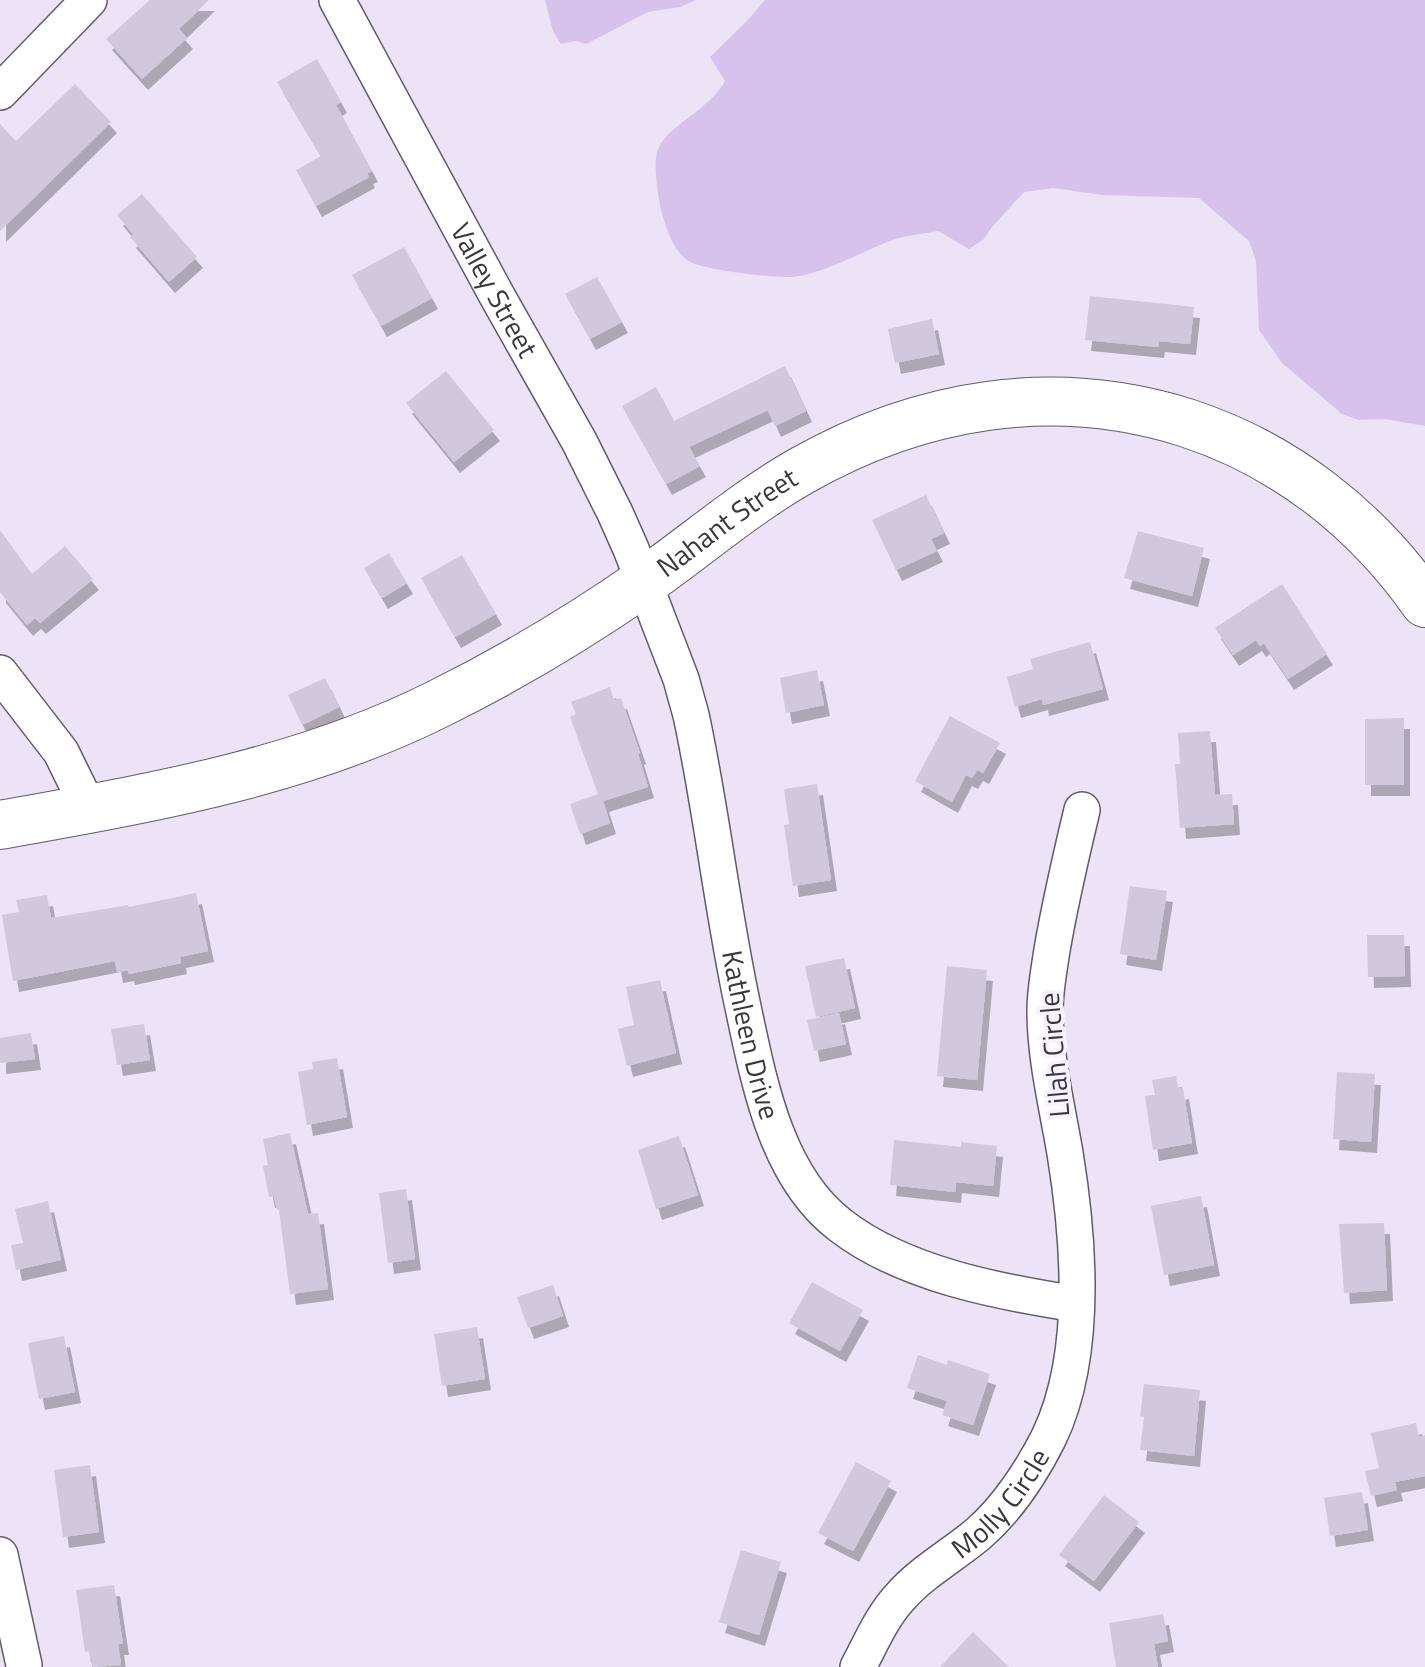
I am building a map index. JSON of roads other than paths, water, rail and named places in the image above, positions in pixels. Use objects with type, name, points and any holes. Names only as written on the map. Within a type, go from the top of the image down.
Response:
[{"type":"main road","name":"Nahant Street","points":[[0,825],[224,781],[355,742],[470,688],[542,646],[644,582],[799,472],[889,430],[1002,404],[1072,400],[1164,416],[1214,432],[1301,478],[1340,508],[1374,540],[1425,603]]},
{"type":"street","points":[[0,92],[89,0]]},
{"type":"street","name":"Valley Street","points":[[337,0],[579,442],[644,582]]},
{"type":"street","name":"Kathleen Drive","points":[[644,582],[691,715],[730,950],[753,1053],[778,1133],[802,1184],[842,1228],[916,1266],[1007,1293],[1076,1304]]},
{"type":"street","points":[[0,673],[61,752],[89,809]]},
{"type":"street","name":"Lilah Circle","points":[[1076,1304],[1072,1200],[1045,1010],[1056,923],[1082,810]]},
{"type":"street","name":"Molly Circle","points":[[858,1667],[900,1596],[982,1530],[1031,1470],[1064,1399],[1076,1304]]},
{"type":"street","points":[[0,1555],[24,1664]]}]
